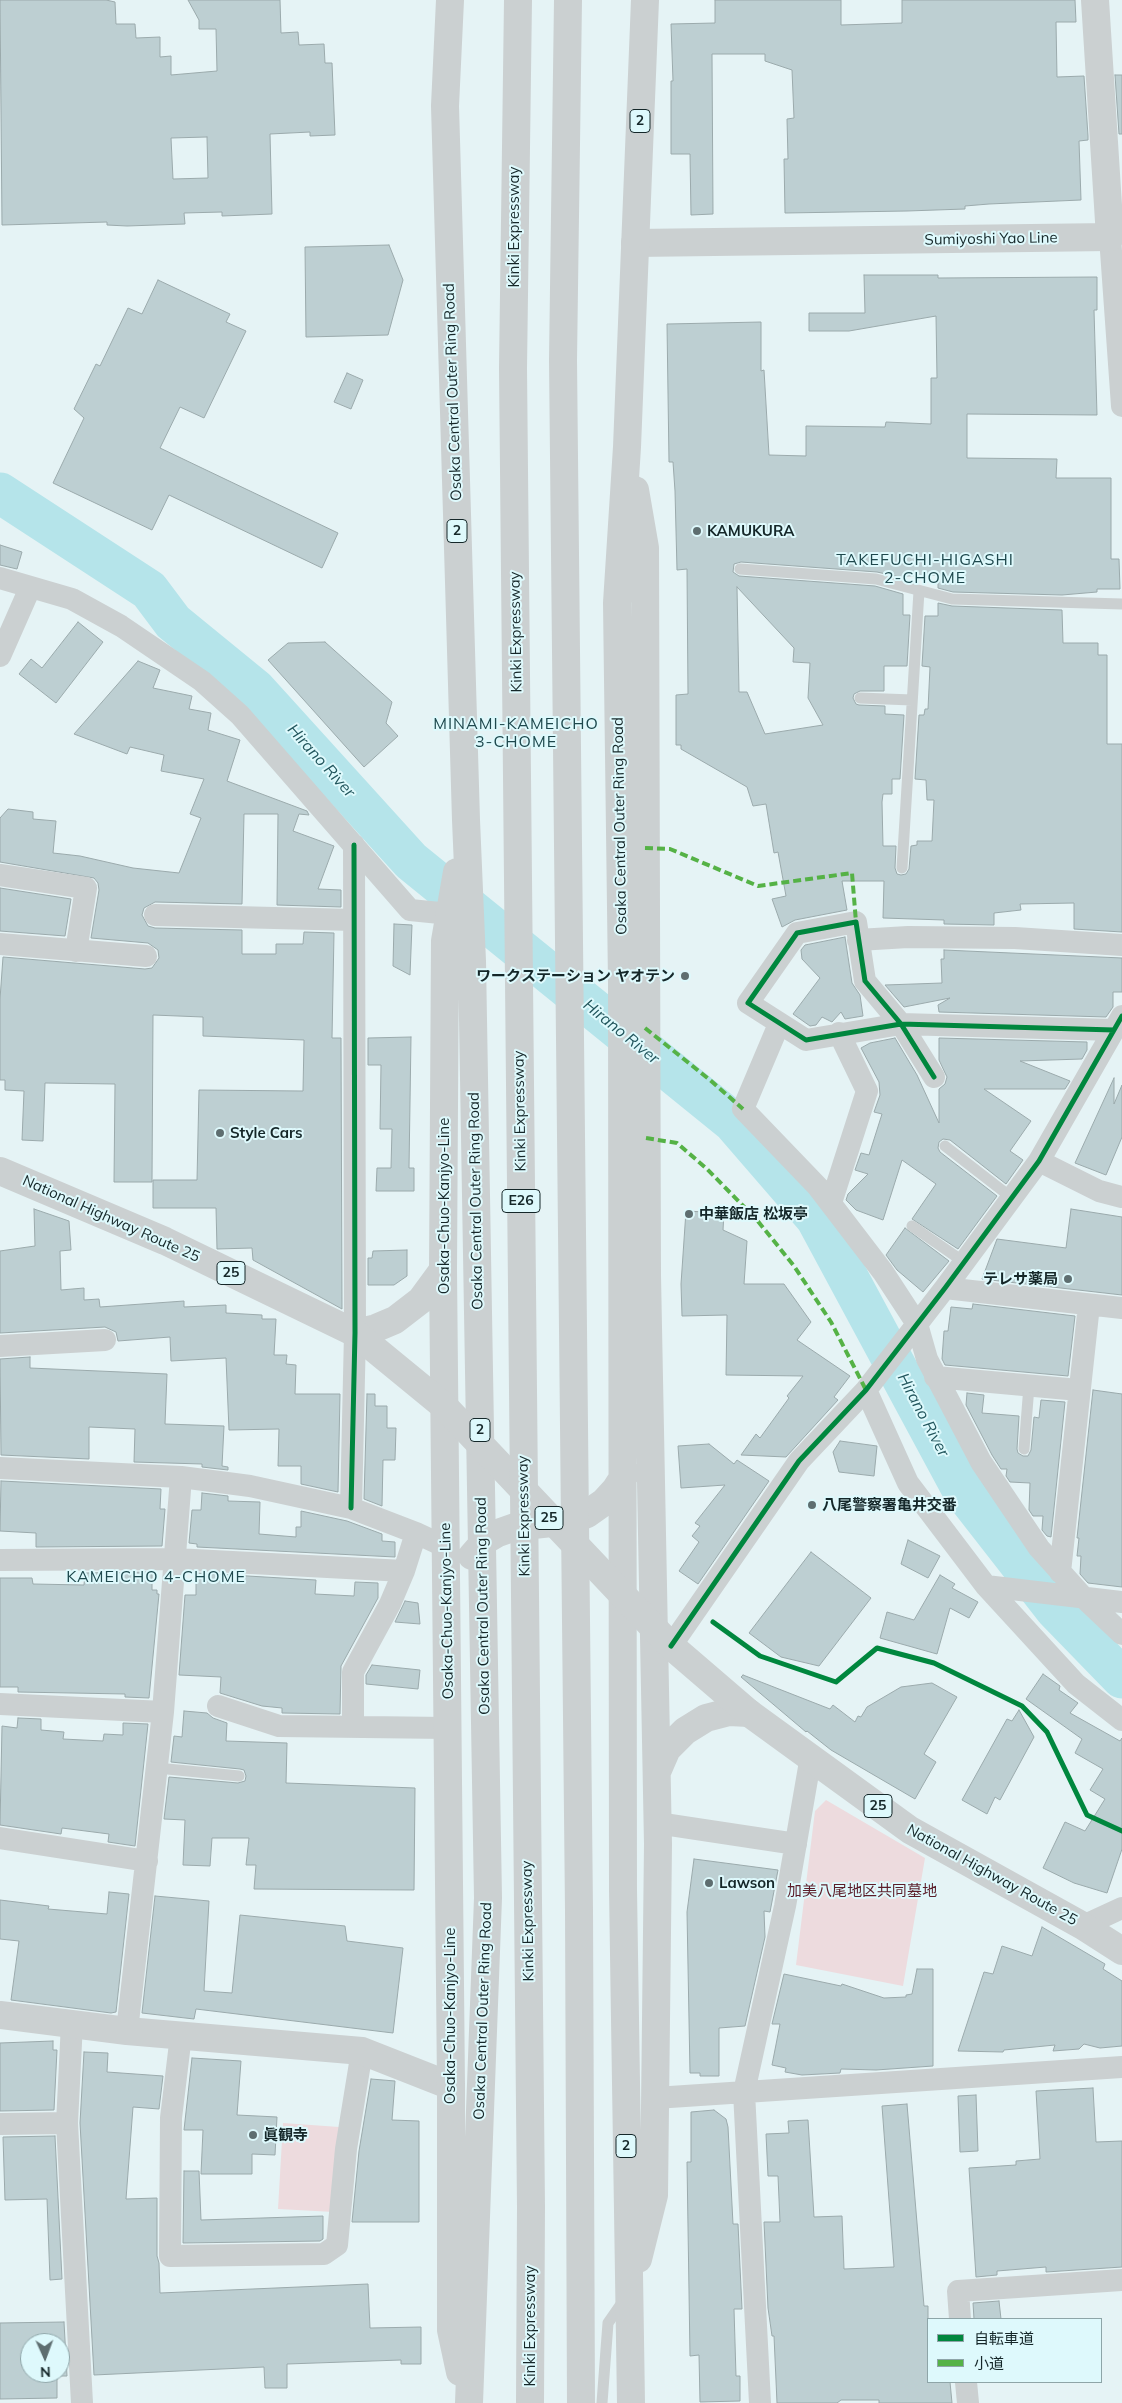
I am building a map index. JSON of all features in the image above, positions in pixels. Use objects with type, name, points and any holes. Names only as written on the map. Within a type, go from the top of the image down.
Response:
[{"type":"main road","name":"Osaka Central Outer Ring Road","points":[[450,0],[445,106],[466,820],[472,961],[488,1898],[467,2403]]},
{"type":"main road","name":"Kinki Expressway","points":[[518,0],[513,378],[531,2206],[530,2403]]},
{"type":"main road","points":[[568,0],[563,360],[579,1880],[580,2403]]},
{"type":"main road","name":"Osaka Central Outer Ring Road","points":[[631,2403],[623,1890],[622,983],[617,603],[628,447],[645,0]]},
{"type":"main road","points":[[1095,0],[1109,146],[1110,237]]},
{"type":"main road","name":"Sumiyoshi Yao Line","points":[[635,243],[1110,237]]},
{"type":"main road","points":[[628,447],[645,548],[645,1042],[651,1391],[663,1638],[656,1773],[654,2195],[628,2294]]},
{"type":"main road","name":"Osaka-Chuo-Kanjyo-Line","points":[[466,820],[445,941],[443,1270],[448,1681],[451,2330],[467,2403]]},
{"type":"main road","name":"National Highway Route 25","points":[[0,1171],[165,1241],[355,1333],[444,1406],[663,1638],[749,1713],[811,1756],[910,1830],[1083,1926],[1122,1951]]},
{"type":"main road","points":[[355,1333],[376,1328],[395,1320],[421,1300],[443,1270]]},
{"type":"main road","points":[[448,1681],[471,1658],[469,1562],[474,1551],[486,1540],[515,1527],[570,1521],[587,1514],[604,1502],[615,1490],[625,1474],[631,1452],[630,1410],[651,1391]]},
{"type":"main road","points":[[656,1773],[667,1749],[685,1731],[706,1718],[729,1712],[749,1713]]},
{"type":"main road","points":[[0,2015],[127,2031],[362,2051],[451,2086]]},
{"type":"street","points":[[1110,237],[1122,406]]},
{"type":"street","points":[[0,578],[30,588],[72,598],[121,626],[202,681],[240,715],[410,910],[450,914]]},
{"type":"street","points":[[1,650],[30,588]]},
{"type":"street","points":[[351,1508],[355,1333],[354,845]]},
{"type":"street","points":[[0,875],[86,888],[76,951]]},
{"type":"street","points":[[155,915],[354,920]]},
{"type":"street","points":[[934,1077],[901,1024],[865,981],[856,922],[796,933],[748,1003],[806,1040],[901,1024],[1118,1023]]},
{"type":"street","points":[[858,940],[908,937],[1015,938],[1122,944]]},
{"type":"street","points":[[0,944],[146,956]]},
{"type":"street","points":[[663,1638],[799,1461],[866,1390],[1012,1198],[1039,1161],[1118,1023]]},
{"type":"street","points":[[779,1024],[743,1109],[831,1204],[883,1272],[917,1324],[927,1359],[935,1377],[981,1462],[1039,1548],[1078,1597],[1122,1634]]},
{"type":"street","points":[[831,1204],[867,1091],[839,1033]]},
{"type":"street","points":[[1039,1161],[1098,1191],[1122,1197]]},
{"type":"street","points":[[945,1288],[1122,1308]]},
{"type":"street","points":[[1060,1572],[1089,1305]]},
{"type":"street","points":[[0,1346],[106,1340]]},
{"type":"street","points":[[935,1377],[1079,1390]]},
{"type":"street","points":[[866,1390],[908,1483],[986,1586],[1076,1684],[1122,1720]]},
{"type":"street","points":[[0,1468],[181,1477],[250,1486],[351,1508],[416,1533],[446,1548]]},
{"type":"street","points":[[127,2031],[140,1901],[147,1861],[163,1712],[181,1477]]},
{"type":"street","points":[[353,1727],[354,1672],[390,1604],[404,1571],[416,1533]]},
{"type":"street","points":[[0,1560],[176,1559],[404,1571]]},
{"type":"street","points":[[986,1586],[1122,1602]]},
{"type":"street","points":[[0,1704],[163,1712]]},
{"type":"street","points":[[218,1706],[279,1726],[448,1728]]},
{"type":"street","points":[[760,2403],[744,2092],[785,1906],[811,1756]]},
{"type":"street","points":[[657,1822],[796,1844]]},
{"type":"street","points":[[0,1838],[147,1861]]},
{"type":"street","points":[[1083,1926],[1122,1908]]},
{"type":"street","points":[[72,2023],[67,2123],[82,2403]]},
{"type":"street","points":[[181,2035],[171,2118],[170,2256],[324,2254],[337,2245],[346,2149],[362,2051]]},
{"type":"street","points":[[655,2098],[1122,2067]]},
{"type":"street","points":[[0,2124],[67,2123]]},
{"type":"street","points":[[960,2318],[958,2292],[1122,2280]]},
{"type":"street","points":[[966,2383],[968,2403]]},
{"type":"lane","points":[[740,569],[876,579],[952,599],[1122,604]]},
{"type":"lane","points":[[902,868],[918,591]]},
{"type":"lane","points":[[860,698],[912,700]]},
{"type":"lane","points":[[945,1146],[1012,1198]]},
{"type":"lane","points":[[912,1226],[964,1262]]},
{"type":"lane","points":[[1024,1449],[1029,1386]]},
{"type":"lane","points":[[157,1768],[239,1776]]},
{"type":"lane","points":[[602,2403],[608,2323],[628,2294]]},
{"type":"green space","name":"加美八尾地区共同墓地","points":[[826,1800],[925,1858],[903,1986],[796,1965],[815,1811]]},
{"type":"green space","points":[[283,2123],[339,2127],[334,2212],[278,2209]]},
{"type":"building","points":[[0,0],[106,0],[115,2],[116,24],[135,24],[136,38],[160,37],[160,57],[171,56],[171,75],[217,71],[216,29],[199,29],[199,20],[188,0],[280,0],[281,33],[298,32],[299,45],[324,44],[325,63],[332,63],[335,135],[310,136],[310,132],[270,134],[272,214],[222,216],[222,212],[184,213],[185,224],[127,226],[107,225],[107,222],[2,225]],"holes":[[[207,137],[208,178],[173,179],[171,138]]]},
{"type":"building","points":[[715,0],[841,0],[841,25],[902,23],[902,0],[1075,0],[1076,22],[1056,22],[1057,77],[1084,76],[1088,140],[1079,141],[1081,200],[989,204],[965,206],[965,209],[785,213],[784,159],[788,159],[787,119],[794,118],[792,70],[765,61],[765,54],[712,54],[713,214],[691,215],[690,154],[671,154],[671,81],[673,81],[671,24],[715,23]]},
{"type":"building","points":[[1115,75],[1122,75],[1122,134],[1119,134]]},
{"type":"building","points":[[389,245],[403,280],[388,335],[306,337],[305,247]]},
{"type":"building","points":[[864,275],[938,275],[938,278],[1097,277],[1097,310],[1094,310],[1097,415],[967,414],[967,458],[1057,459],[1056,478],[1111,478],[1111,559],[1119,559],[1120,589],[1097,589],[1097,592],[1062,595],[953,592],[938,588],[938,575],[904,576],[904,578],[877,572],[741,562],[734,564],[733,572],[739,576],[875,586],[903,594],[903,615],[910,615],[907,666],[884,666],[884,691],[860,691],[854,694],[853,698],[856,704],[859,705],[885,706],[885,714],[904,715],[900,779],[892,779],[892,794],[883,794],[882,802],[883,846],[896,846],[895,868],[897,874],[901,875],[906,874],[909,869],[911,846],[917,845],[917,841],[932,841],[934,800],[927,800],[926,780],[915,779],[919,715],[924,715],[925,709],[928,709],[930,667],[922,666],[925,616],[938,616],[938,603],[952,606],[1062,610],[1063,643],[1098,643],[1098,655],[1107,655],[1107,744],[1122,744],[1122,932],[1074,929],[1074,903],[1020,904],[1021,910],[994,913],[994,925],[944,924],[944,920],[883,918],[884,881],[842,881],[847,910],[795,920],[782,927],[772,899],[786,896],[778,852],[774,853],[766,804],[753,806],[747,787],[681,749],[681,745],[676,745],[676,695],[688,694],[687,569],[677,570],[673,462],[669,462],[667,324],[761,322],[761,371],[764,370],[769,455],[806,456],[806,426],[885,427],[886,422],[931,424],[931,378],[937,378],[936,316],[849,331],[809,331],[809,313],[865,313]],"holes":[[[737,587],[794,648],[793,662],[810,663],[808,698],[823,725],[765,734],[747,692],[739,692]]]},
{"type":"building","points":[[158,280],[230,314],[226,322],[246,331],[204,418],[180,407],[160,448],[338,533],[322,568],[169,495],[152,530],[53,483],[84,418],[74,409],[96,364],[100,366],[128,308],[142,314]]},
{"type":"building","points":[[347,373],[363,380],[351,409],[334,402]]},
{"type":"building","points":[[0,545],[22,552],[17,569],[0,565]]},
{"type":"building","points":[[78,622],[103,642],[56,703],[19,674],[31,659],[42,668]]},
{"type":"building","points":[[325,642],[392,702],[386,723],[398,736],[364,767],[268,660],[288,643]]},
{"type":"building","points":[[138,661],[160,670],[153,688],[192,696],[189,709],[211,713],[208,730],[240,740],[227,781],[307,811],[309,815],[299,814],[293,831],[334,846],[318,889],[341,890],[341,907],[277,905],[278,814],[244,814],[242,904],[155,902],[144,908],[142,915],[148,926],[155,928],[242,930],[242,954],[276,954],[276,944],[303,944],[304,932],[334,933],[332,1038],[341,1038],[342,1309],[253,1260],[252,1248],[217,1249],[216,1208],[153,1208],[153,1180],[197,1180],[199,1090],[303,1091],[304,1040],[203,1036],[203,1017],[153,1015],[152,1182],[114,1182],[115,1084],[45,1083],[43,1141],[22,1140],[24,1091],[5,1090],[5,1080],[0,1080],[0,999],[3,957],[145,969],[152,968],[159,958],[158,950],[148,943],[91,938],[99,890],[98,883],[94,878],[0,862],[0,818],[8,809],[33,812],[33,819],[56,821],[53,853],[80,856],[133,868],[179,873],[201,818],[190,814],[204,779],[161,771],[164,755],[130,747],[127,754],[74,734]]},
{"type":"building","points":[[0,888],[71,899],[65,936],[0,931]]},
{"type":"building","points":[[394,924],[412,925],[410,975],[393,966]]},
{"type":"building","points":[[845,937],[852,983],[860,995],[863,1016],[845,1019],[841,1012],[832,1022],[822,1017],[816,1025],[810,1026],[793,1014],[820,978],[802,959],[801,950],[805,945]]},
{"type":"building","points":[[944,950],[1122,958],[1122,992],[1113,992],[1113,1007],[1106,1017],[939,1012],[938,1005],[950,998],[904,1007],[885,985],[942,983],[941,959],[944,959]]},
{"type":"building","points":[[411,1037],[409,1168],[414,1168],[414,1191],[376,1191],[377,1168],[391,1168],[392,1129],[380,1129],[381,1065],[368,1065],[368,1038]]},
{"type":"building","points":[[895,1038],[917,1075],[939,1123],[939,1089],[945,1084],[947,1077],[939,1060],[939,1038],[1087,1042],[1087,1050],[1082,1059],[1020,1061],[1070,1081],[1065,1089],[984,1089],[1031,1121],[1010,1151],[1023,1160],[1006,1184],[950,1140],[943,1139],[939,1142],[938,1148],[940,1152],[997,1196],[958,1249],[912,1219],[936,1184],[902,1160],[883,1220],[856,1210],[846,1200],[848,1194],[868,1174],[855,1170],[861,1153],[869,1155],[882,1114],[874,1112],[880,1095],[879,1082],[861,1048],[870,1043]]},
{"type":"building","points":[[1114,1078],[1114,1104],[1122,1085],[1122,1137],[1106,1175],[1075,1163]]},
{"type":"building","points":[[34,1209],[69,1221],[71,1250],[60,1251],[61,1290],[84,1288],[84,1300],[99,1299],[100,1307],[184,1301],[184,1307],[226,1305],[226,1313],[262,1315],[262,1319],[276,1319],[274,1355],[287,1355],[286,1364],[296,1365],[295,1394],[340,1394],[338,1492],[301,1484],[301,1466],[278,1466],[279,1429],[229,1430],[226,1358],[171,1361],[170,1337],[118,1341],[116,1332],[105,1327],[0,1333],[0,1251],[35,1246]]},
{"type":"building","points":[[1071,1209],[1122,1217],[1122,1295],[982,1279],[997,1239],[1066,1248]]},
{"type":"building","points":[[686,1211],[724,1213],[723,1230],[747,1241],[744,1284],[784,1284],[811,1322],[797,1340],[850,1376],[834,1397],[838,1400],[786,1457],[741,1455],[756,1434],[760,1438],[789,1398],[787,1396],[803,1376],[726,1375],[727,1315],[682,1316],[681,1284]]},
{"type":"building","points":[[905,1228],[949,1261],[923,1292],[897,1270],[886,1255]]},
{"type":"building","points":[[407,1250],[407,1276],[394,1285],[368,1285],[368,1258],[372,1258],[373,1251]]},
{"type":"building","points":[[973,1304],[1075,1316],[1068,1376],[945,1365],[942,1359],[944,1331],[948,1331],[951,1307],[972,1309]]},
{"type":"building","points":[[30,1357],[30,1368],[167,1374],[165,1424],[224,1426],[222,1466],[228,1467],[228,1470],[202,1467],[202,1464],[134,1462],[135,1429],[89,1427],[89,1459],[1,1455],[0,1359]]},
{"type":"building","points":[[1093,1390],[1122,1394],[1122,1587],[1088,1583],[1080,1574],[1081,1556],[1077,1556],[1079,1538],[1077,1538]]},
{"type":"building","points":[[967,1393],[984,1395],[982,1413],[1019,1416],[1017,1449],[1018,1453],[1023,1456],[1028,1456],[1031,1450],[1034,1417],[1039,1418],[1041,1400],[1065,1402],[1051,1537],[1047,1536],[1042,1530],[1043,1516],[1033,1516],[1029,1510],[1030,1483],[1010,1482],[1006,1476],[1007,1469],[1001,1469],[992,1455],[966,1405]]},
{"type":"building","points":[[367,1394],[375,1394],[375,1406],[387,1406],[387,1428],[396,1428],[395,1460],[383,1460],[382,1506],[364,1499]]},
{"type":"building","points":[[840,1441],[877,1446],[874,1476],[839,1472],[833,1452]]},
{"type":"building","points":[[709,1444],[734,1464],[737,1460],[769,1481],[698,1584],[679,1571],[699,1542],[692,1536],[700,1526],[695,1523],[725,1485],[681,1488],[678,1446]]},
{"type":"building","points":[[1,1481],[161,1489],[160,1509],[165,1509],[162,1546],[36,1547],[36,1533],[0,1531]]},
{"type":"building","points":[[202,1493],[228,1496],[228,1501],[260,1502],[259,1534],[296,1537],[296,1527],[301,1527],[301,1511],[347,1521],[382,1534],[382,1541],[395,1542],[395,1557],[197,1547],[197,1544],[189,1543],[192,1510],[201,1510]]},
{"type":"building","points":[[908,1540],[940,1556],[928,1578],[901,1564]]},
{"type":"building","points":[[811,1552],[871,1598],[819,1666],[781,1657],[749,1633]]},
{"type":"building","points":[[152,1572],[152,1590],[157,1590],[157,1594],[159,1594],[149,1698],[125,1697],[125,1694],[18,1692],[18,1687],[0,1687],[0,1578],[32,1578],[33,1584],[84,1585],[85,1573]]},
{"type":"building","points":[[196,1573],[316,1580],[315,1594],[354,1596],[355,1582],[378,1583],[378,1598],[341,1666],[340,1714],[282,1713],[282,1708],[262,1706],[220,1693],[221,1677],[179,1675],[185,1595],[196,1595]]},
{"type":"building","points":[[940,1575],[955,1584],[952,1588],[978,1602],[969,1618],[950,1608],[937,1654],[880,1638],[887,1612],[914,1620]]},
{"type":"building","points":[[405,1601],[418,1603],[420,1624],[395,1622]]},
{"type":"building","points":[[372,1665],[420,1670],[418,1689],[366,1684],[366,1675]]},
{"type":"building","points":[[1043,1674],[1060,1686],[1059,1690],[1078,1703],[1070,1713],[1120,1741],[1122,1738],[1122,1849],[1107,1893],[1074,1883],[1043,1868],[1065,1822],[1085,1831],[1105,1799],[1090,1790],[1103,1769],[1075,1753],[1082,1739],[1026,1699]]},
{"type":"building","points":[[743,1675],[830,1709],[833,1705],[855,1722],[858,1716],[861,1717],[867,1707],[901,1687],[932,1683],[957,1697],[924,1754],[936,1762],[915,1799],[831,1750],[806,1732],[741,1677]]},
{"type":"building","points":[[1019,1710],[1034,1737],[1000,1800],[995,1797],[987,1814],[962,1800],[1007,1719],[1012,1721]]},
{"type":"building","points":[[184,1711],[207,1713],[213,1718],[227,1723],[226,1741],[287,1743],[286,1783],[415,1788],[414,1890],[254,1889],[256,1865],[246,1865],[249,1838],[212,1838],[210,1866],[183,1865],[185,1820],[164,1819],[169,1777],[238,1783],[245,1781],[246,1776],[244,1770],[240,1769],[171,1762],[174,1736],[182,1737]]},
{"type":"building","points":[[18,1718],[41,1719],[41,1730],[64,1732],[63,1739],[103,1741],[104,1734],[123,1735],[123,1723],[148,1724],[135,1846],[108,1842],[109,1834],[62,1828],[61,1834],[0,1825],[2,1726],[17,1728]]},
{"type":"building","points":[[694,1859],[778,1870],[770,1912],[764,1911],[765,1937],[745,2026],[719,2028],[719,2076],[700,2076],[700,2073],[690,2073],[687,1912]]},
{"type":"building","points":[[109,1892],[129,1894],[116,2012],[111,2013],[11,2000],[19,1941],[0,1939],[0,1900],[49,1906],[48,1909],[107,1914]]},
{"type":"building","points":[[155,1896],[209,1901],[204,1991],[232,1993],[240,1915],[345,1926],[347,1941],[403,1948],[393,2033],[196,2009],[194,2019],[142,2013]]},
{"type":"building","points":[[1042,1927],[1105,1964],[1103,1969],[1122,1981],[1122,2046],[1100,2048],[1084,2044],[1079,2049],[1053,2051],[1055,2045],[1004,2050],[1003,2052],[958,2051],[984,1972],[993,1974],[1002,1946],[1032,1956]]},
{"type":"building","points":[[917,1969],[933,1969],[933,2066],[876,2070],[841,2069],[840,2073],[802,2075],[785,2072],[786,2068],[772,2065],[780,2024],[772,2024],[784,1974],[841,1986],[842,1984],[884,1998],[906,1997],[906,1995],[912,1994]]},
{"type":"building","points":[[53,2041],[53,2050],[57,2050],[54,2110],[0,2111],[0,2043]]},
{"type":"building","points":[[84,2052],[108,2053],[107,2072],[163,2076],[159,2109],[133,2107],[126,2199],[157,2198],[157,2256],[160,2293],[368,2284],[370,2328],[421,2327],[421,2364],[401,2364],[401,2360],[287,2364],[287,2388],[265,2388],[264,2367],[94,2375],[80,2123]]},
{"type":"building","points":[[192,2058],[241,2061],[237,2115],[277,2117],[275,2155],[252,2154],[252,2174],[201,2174],[203,2130],[184,2130]]},
{"type":"building","points":[[371,2079],[395,2081],[392,2120],[419,2121],[419,2222],[352,2222],[359,2151]]},
{"type":"building","points":[[1093,2088],[1096,2142],[1122,2141],[1122,2267],[1046,2272],[1046,2267],[997,2271],[997,2275],[976,2277],[969,2168],[1016,2165],[1016,2161],[1040,2159],[1036,2091]]},
{"type":"building","points":[[976,2095],[978,2151],[960,2152],[958,2096]]},
{"type":"building","points":[[907,2104],[924,2306],[928,2306],[927,2383],[950,2383],[952,2403],[879,2403],[879,2400],[841,2400],[837,2403],[777,2403],[774,2336],[772,2336],[768,2308],[764,2222],[780,2222],[778,2176],[768,2176],[766,2134],[789,2133],[788,2121],[808,2120],[814,2217],[842,2216],[844,2269],[894,2267],[882,2106]]},
{"type":"building","points":[[714,2110],[726,2119],[728,2127],[733,2224],[738,2224],[742,2309],[734,2309],[736,2376],[740,2376],[740,2401],[700,2402],[699,2355],[690,2356],[687,2162],[691,2162],[691,2112]]},
{"type":"building","points":[[55,2136],[62,2279],[50,2280],[47,2199],[5,2200],[3,2137]]},
{"type":"building","points":[[184,2171],[199,2171],[201,2220],[323,2216],[323,2239],[320,2241],[183,2243]]},
{"type":"building","points":[[999,2301],[1001,2318],[974,2318],[973,2303]]},
{"type":"building","points":[[64,2322],[65,2333],[20,2333],[20,2383],[57,2383],[57,2398],[0,2399],[0,2323]]},
{"type":"waterway","name":"Hirano River","points":[[0,493],[149,590],[173,622],[255,689],[411,861],[733,1122],[816,1218],[963,1491],[1055,1609],[1122,1678]]},
{"type":"marked path","points":[[645,848],[670,849],[758,886],[852,873],[856,922]]},
{"type":"marked path","points":[[645,1028],[743,1109]]},
{"type":"marked path","points":[[646,1138],[677,1143],[707,1169],[757,1220],[794,1266],[831,1322],[866,1390]]},
{"type":"cycle path","points":[[351,1508],[355,1333],[354,845]]},
{"type":"cycle path","points":[[934,1077],[901,1024],[865,981],[856,922],[797,933],[748,1003],[806,1040],[901,1024],[1114,1030]]},
{"type":"cycle path","points":[[671,1646],[799,1461],[866,1390],[945,1288],[1039,1161],[1122,1016]]},
{"type":"cycle path","points":[[713,1622],[760,1656],[836,1682],[877,1648],[934,1663],[1022,1706],[1047,1732],[1087,1815],[1122,1831]]},
{"type":"place","name":"KAMUKURA","points":[[697,531]]},
{"type":"place","name":"ワークステーション ヤオテン","points":[[685,976]]},
{"type":"place","name":"Style Cars","points":[[220,1133]]},
{"type":"place","name":"中華飯店 松坂亭","points":[[689,1214]]},
{"type":"place","name":"テレサ薬局","points":[[1068,1279]]},
{"type":"place","name":"八尾警察署亀井交番","points":[[812,1505]]},
{"type":"place","name":"Lawson","points":[[709,1883]]},
{"type":"place","name":"眞観寺","points":[[253,2135]]},
{"type":"district","name":"TAKEFUCHI-HIGASHI 2-CHOME","points":[[925,569]]},
{"type":"district","name":"MINAMI-KAMEICHO 3-CHOME","points":[[516,733]]},
{"type":"district","name":"KAMEICHO 4-CHOME","points":[[156,1577]]}]
